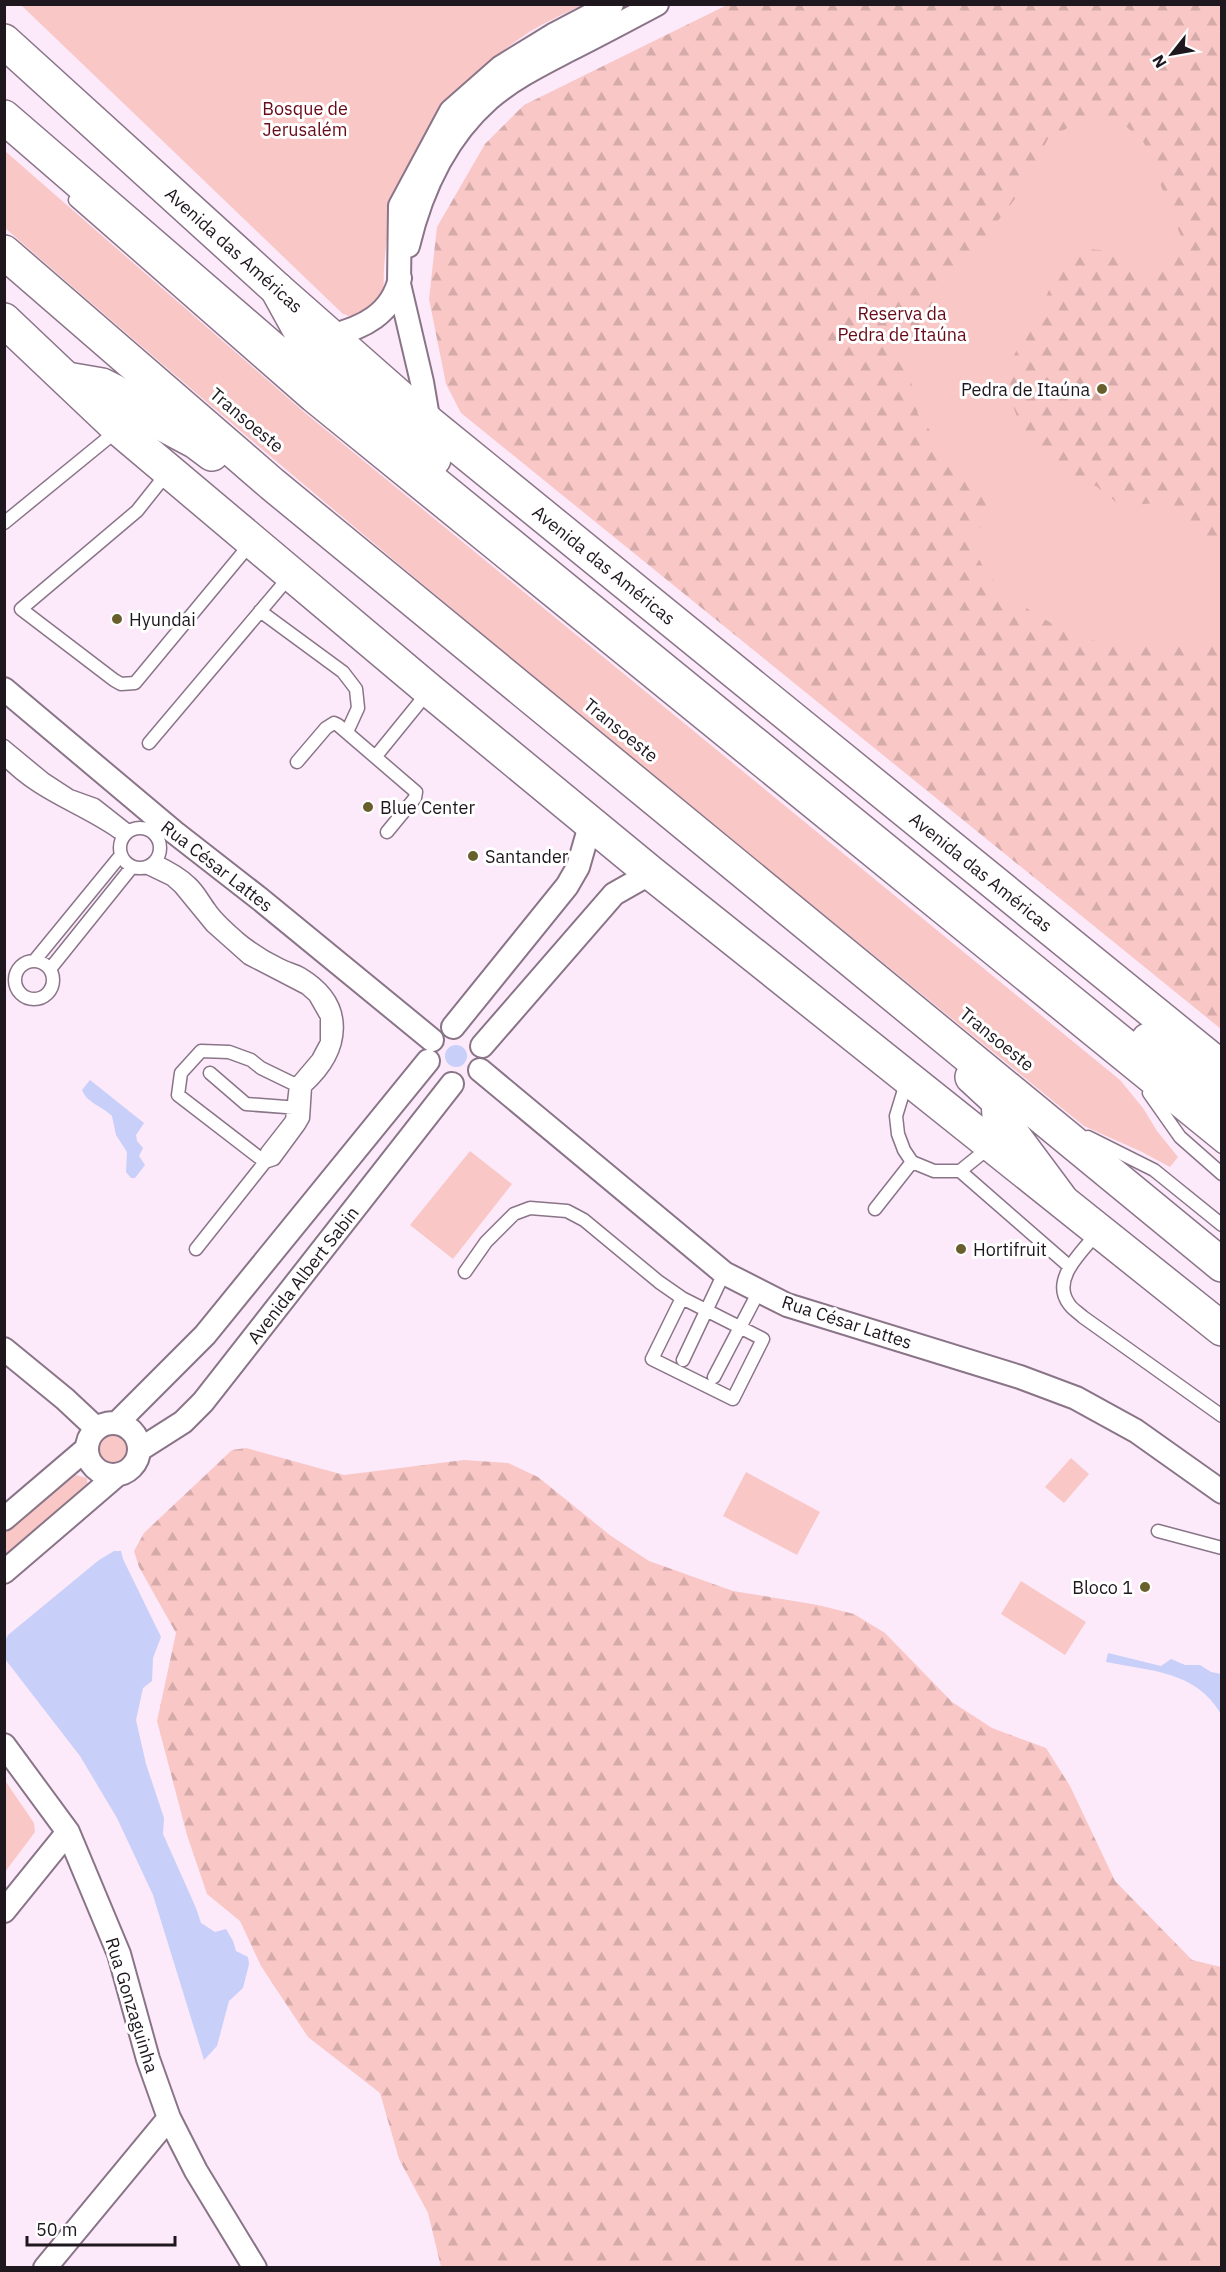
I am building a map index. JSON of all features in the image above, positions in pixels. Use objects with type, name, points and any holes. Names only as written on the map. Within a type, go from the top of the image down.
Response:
[{"type":"main road","name":"Avenida das Américas","points":[[4,41],[277,289],[429,423],[1221,1068]]},
{"type":"main road","points":[[4,117],[319,389],[1221,1125]]},
{"type":"main road","points":[[14,249],[272,484],[1221,1265]]},
{"type":"main road","points":[[277,289],[299,329],[313,345],[389,414],[455,480],[467,495],[480,520]]},
{"type":"main road","points":[[4,320],[120,429],[429,690],[651,873],[1221,1329]]},
{"type":"main road","points":[[67,380],[102,386],[114,391],[151,418],[196,442],[227,466],[246,476],[272,484]]},
{"type":"main road","points":[[1008,949],[1032,957],[1049,968],[1115,1018],[1221,1089]]},
{"type":"main road","points":[[916,1012],[944,1052],[998,1101],[999,1116],[1060,1198]]},
{"type":"street","points":[[429,423],[422,382],[399,284],[400,206],[451,111],[501,67],[553,35],[612,4]]},
{"type":"street","points":[[330,336],[355,330],[371,322],[383,312],[399,284],[415,217],[435,169],[461,129],[489,99],[529,71],[657,4]]},
{"type":"street","name":"Rua César Lattes","points":[[4,689],[133,799],[170,839],[260,899],[430,1051]]},
{"type":"street","points":[[453,1027],[471,1032],[478,1038],[484,1054],[480,1070],[468,1081],[452,1084],[436,1076],[430,1051],[437,1034],[453,1027],[567,886],[578,867],[591,822]]},
{"type":"street","points":[[482,1046],[606,903],[615,894],[651,873]]},
{"type":"street","name":"Avenida Albert Sabin","points":[[106,1426],[205,1335],[430,1051]]},
{"type":"street","name":"Rua César Lattes","points":[[480,1070],[724,1273],[787,1305],[1009,1374],[1076,1398],[1136,1431],[1221,1492]]},
{"type":"street","name":"Avenida Albert Sabin","points":[[139,1450],[183,1422],[203,1402],[452,1084]]},
{"type":"street","points":[[4,1349],[65,1399],[106,1426]]},
{"type":"street","points":[[4,1519],[86,1449],[91,1434],[106,1426],[124,1425],[135,1436],[139,1450],[135,1464],[117,1475],[4,1572]]},
{"type":"street","points":[[86,1449],[92,1466],[99,1472],[117,1475]]},
{"type":"street","name":"Rua Gonzaguinha","points":[[4,1745],[68,1832],[119,1954],[148,2059],[168,2118],[196,2171],[255,2268]]},
{"type":"street","points":[[4,1911],[68,1832]]},
{"type":"street","points":[[45,2268],[168,2118]]},
{"type":"lane","points":[[67,193],[308,404],[1221,1147]]},
{"type":"lane","points":[[4,523],[120,429]]},
{"type":"lane","points":[[170,470],[137,510],[21,609],[114,680],[121,684],[135,682],[252,542]]},
{"type":"lane","points":[[149,743],[291,575]]},
{"type":"lane","points":[[260,611],[343,672],[356,689],[358,708],[347,732]]},
{"type":"lane","points":[[376,756],[429,690]]},
{"type":"lane","points":[[297,762],[330,725],[338,725],[414,788],[417,795],[387,832]]},
{"type":"lane","points":[[4,746],[44,779],[70,796],[95,805],[130,831]]},
{"type":"lane","points":[[4,758],[47,794],[130,831],[151,830],[170,839],[151,864]]},
{"type":"lane","points":[[132,867],[123,859],[119,846],[130,831],[133,799]]},
{"type":"lane","points":[[35,960],[50,969],[53,980],[50,991],[40,998],[28,998],[16,985],[16,973],[23,964],[35,960],[121,855]]},
{"type":"lane","points":[[151,864],[180,887],[212,926],[248,958],[306,988],[321,1004],[327,1017],[327,1042],[318,1059],[296,1085],[299,1108]]},
{"type":"lane","points":[[50,969],[132,867],[151,864],[179,874],[191,884],[210,910],[237,937],[280,965],[300,973],[322,991],[331,1002],[337,1035],[333,1052],[318,1075],[305,1087],[299,1108],[267,1152],[265,1162],[196,1249]]},
{"type":"lane","points":[[265,1162],[178,1095],[181,1073],[201,1051],[229,1052],[251,1060],[261,1068],[296,1085]]},
{"type":"lane","points":[[210,1073],[246,1104],[299,1108]]},
{"type":"lane","points":[[908,1079],[896,1116],[897,1134],[912,1162],[934,1171],[946,1173],[960,1171],[990,1146]]},
{"type":"lane","points":[[1140,1080],[1180,1137],[1221,1174]]},
{"type":"lane","points":[[1132,1173],[1083,1133],[1154,1170],[1221,1225]]},
{"type":"lane","points":[[875,1209],[912,1162]]},
{"type":"lane","points":[[960,1171],[1070,1267]]},
{"type":"lane","points":[[465,1272],[486,1242],[514,1214],[530,1208],[567,1210],[584,1220],[658,1282],[682,1298],[763,1339],[733,1399],[652,1359],[682,1298]]},
{"type":"lane","points":[[1099,1231],[1070,1267],[1063,1281],[1063,1291],[1069,1304],[1083,1317],[1221,1416]]},
{"type":"lane","points":[[683,1360],[724,1273]]},
{"type":"lane","points":[[714,1377],[759,1291]]},
{"type":"lane","points":[[1158,1531],[1221,1548]]},
{"type":"green space","name":"Reserva da Pedra de Itaúna","points":[[729,4],[1221,5],[1221,555],[1186,516],[1156,503],[1121,506],[1096,486],[1068,480],[1046,464],[1024,437],[1009,394],[1014,355],[1034,323],[1050,288],[1054,272],[1064,257],[1085,249],[1117,251],[1144,274],[1159,271],[1173,263],[1182,239],[1144,143],[1118,119],[1089,116],[1048,139],[1018,195],[938,298],[909,343],[909,372],[918,414],[961,474],[988,502],[990,520],[973,534],[981,563],[1000,587],[1069,634],[1091,640],[1148,646],[1187,644],[1221,638],[1221,1029],[461,413],[446,384],[429,299],[437,227],[485,144],[524,105]]},
{"type":"green space","name":"Bosque de Jerusalém","points":[[21,5],[582,5],[529,32],[490,61],[462,88],[437,118],[417,149],[402,183],[391,219],[385,257],[384,298],[355,318],[343,314]]},
{"type":"green space","name":"Reserva da Pedra de Itaúna","points":[[1222,12],[1221,998],[465,233]]},
{"type":"green space","points":[[5,151],[304,412],[1120,1080],[1178,1157],[1170,1167],[1084,1126],[405,570],[5,228]]},
{"type":"green space","points":[[470,1151],[512,1184],[453,1259],[410,1225]]},
{"type":"green space","points":[[113,1433],[124,1438],[129,1449],[124,1460],[113,1465],[102,1460],[97,1449],[102,1438]]},
{"type":"green space","points":[[246,1448],[344,1475],[464,1460],[508,1463],[538,1477],[611,1536],[649,1561],[733,1591],[818,1605],[854,1614],[885,1633],[952,1702],[992,1728],[1046,1748],[1070,1786],[1115,1881],[1192,1960],[1221,1967],[1221,2267],[441,2267],[428,2213],[399,2159],[380,2093],[308,2037],[261,1966],[240,1921],[207,1894],[187,1835],[157,1721],[176,1633],[139,1567],[134,1551],[144,1533],[232,1450]]},
{"type":"green space","points":[[1071,1458],[1089,1474],[1064,1503],[1045,1487]]},
{"type":"green space","points":[[746,1472],[820,1512],[797,1555],[723,1516]]},
{"type":"green space","points":[[76,1475],[87,1478],[88,1490],[5,1561],[5,1533]]},
{"type":"green space","points":[[1021,1581],[1086,1622],[1065,1655],[1001,1614]]},
{"type":"green space","points":[[4,1779],[34,1823],[35,1832],[5,1872]]},
{"type":"water","points":[[452,1045],[460,1045],[467,1052],[467,1060],[460,1067],[452,1067],[445,1060],[445,1052]]},
{"type":"water","points":[[90,1080],[144,1123],[136,1135],[137,1141],[143,1148],[139,1156],[145,1165],[135,1178],[131,1178],[126,1172],[127,1152],[116,1135],[112,1116],[87,1098],[82,1090]]},
{"type":"water","points":[[114,1551],[121,1551],[161,1637],[153,1658],[152,1681],[143,1688],[136,1720],[146,1764],[164,1818],[163,1834],[201,1923],[215,1932],[226,1929],[236,1951],[248,1957],[249,1964],[243,1988],[229,2001],[217,2046],[204,2060],[153,1895],[117,1818],[80,1756],[5,1659],[5,1641],[8,1635],[99,1560]]},
{"type":"water","points":[[1108,1653],[1161,1666],[1171,1659],[1185,1665],[1200,1665],[1211,1672],[1221,1674],[1221,1714],[1199,1689],[1185,1681],[1156,1671],[1106,1662]]},
{"type":"place","name":"Pedra de Itaúna","points":[[1102,389]]},
{"type":"place","name":"Hyundai","points":[[117,619]]},
{"type":"place","name":"Blue Center","points":[[368,807]]},
{"type":"place","name":"Santander","points":[[473,856]]},
{"type":"place","name":"Hortifruit","points":[[961,1249]]},
{"type":"place","name":"Bloco 1","points":[[1145,1587]]}]
